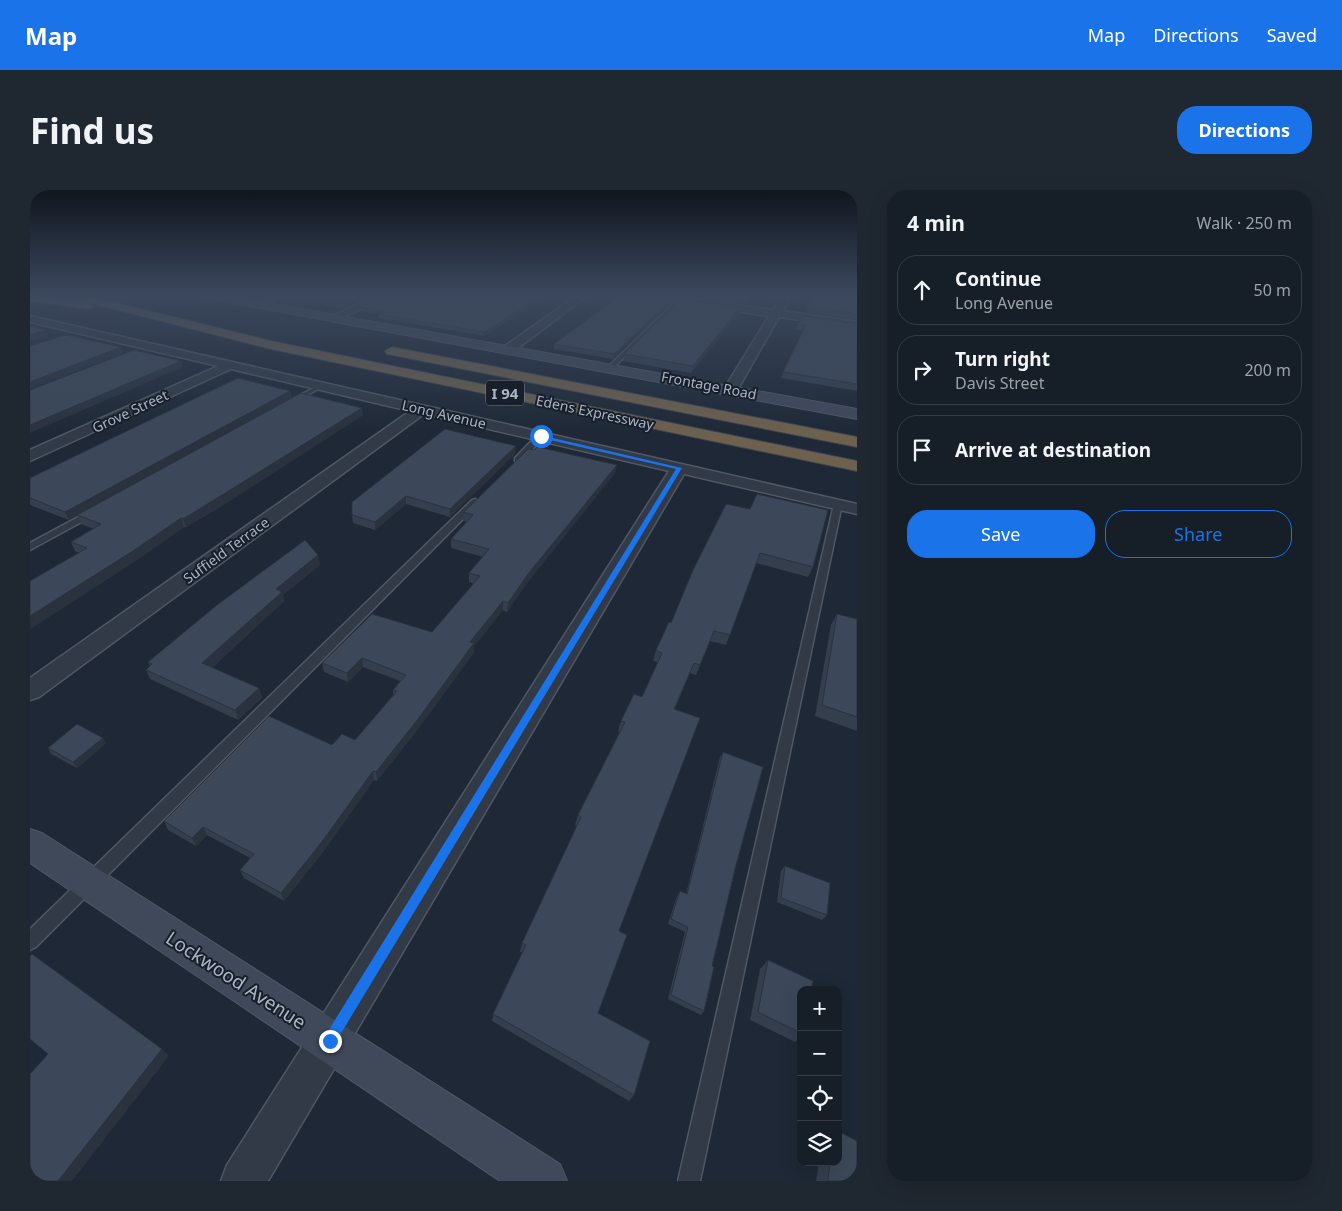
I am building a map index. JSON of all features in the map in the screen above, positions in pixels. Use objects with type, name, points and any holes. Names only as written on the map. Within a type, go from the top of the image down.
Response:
[{"type":"highway","name":"Edens Expressway","points":[[255,341],[857,466]]},
{"type":"highway","name":"Edens Expressway","points":[[381,349],[857,442]]},
{"type":"street","name":"Long Avenue","points":[[120,341],[857,509]]},
{"type":"street","name":"Frontage Road","points":[[465,341],[731,389],[857,414]]},
{"type":"street","points":[[509,349],[520,341]]},
{"type":"street","points":[[731,389],[759,341]]},
{"type":"street","name":"Grove Street","points":[[30,456],[230,365]]},
{"type":"street","name":"Suffield Terrace","points":[[30,691],[422,409]]},
{"type":"street","points":[[243,1181],[679,468]]},
{"type":"street","name":"Lockwood Avenue","points":[[30,844],[544,1181]]},
{"type":"lane","points":[[611,367],[638,341]]},
{"type":"lane","points":[[286,405],[321,386]]},
{"type":"lane","points":[[506,471],[541,436]]},
{"type":"lane","points":[[30,941],[485,492]]},
{"type":"lane","points":[[689,1181],[838,504]]},
{"type":"lane","points":[[30,547],[98,509]]},
{"type":"building","points":[[46,341],[95,341],[121,347],[30,382],[30,346]]},
{"type":"building","points":[[558,341],[627,341],[614,354],[554,344]]},
{"type":"building","points":[[637,341],[713,341],[693,366],[624,354]]},
{"type":"building","points":[[798,341],[857,341],[857,384],[783,372]]},
{"type":"building","points":[[134,350],[181,361],[30,425],[30,390]]},
{"type":"building","points":[[238,378],[290,391],[65,512],[30,498],[30,478]]},
{"type":"building","points":[[301,393],[362,408],[183,519],[181,518],[133,551],[30,616],[30,581],[87,548],[71,542],[101,524],[77,515]]},
{"type":"building","points":[[445,429],[516,446],[450,509],[406,496],[375,522],[352,515],[352,502]]},
{"type":"building","points":[[538,447],[617,465],[528,574],[508,603],[503,601],[470,642],[474,643],[418,719],[376,772],[373,771],[321,843],[281,893],[240,870],[254,854],[203,827],[192,838],[164,821],[269,716],[332,745],[342,734],[355,740],[397,691],[393,690],[406,675],[362,658],[347,673],[322,663],[372,614],[432,632],[480,576],[469,573],[489,549],[451,539],[473,515],[464,512],[528,449],[534,450]]},
{"type":"building","points":[[757,494],[828,510],[813,567],[760,553],[730,635],[714,631],[700,665],[694,663],[674,709],[700,718],[619,931],[627,935],[598,1013],[650,1041],[634,1095],[493,1014],[526,945],[522,943],[581,817],[578,815],[625,722],[621,721],[634,694],[642,697],[662,653],[656,650],[669,622],[671,623],[693,570],[726,504],[750,509]]},
{"type":"building","points":[[305,540],[318,555],[276,589],[282,592],[202,663],[259,688],[235,710],[146,670],[152,664],[148,662],[217,605]]},
{"type":"building","points":[[837,614],[857,619],[857,717],[822,705]]},
{"type":"building","points":[[77,724],[103,738],[73,762],[48,748]]},
{"type":"building","points":[[723,752],[763,767],[736,865],[712,966],[714,967],[704,1011],[671,995],[688,927],[671,919],[680,891],[687,894]]},
{"type":"building","points":[[785,866],[830,883],[827,915],[781,898]]},
{"type":"building","points":[[32,954],[162,1049],[58,1181],[30,1181],[30,1074],[48,1054],[30,1039],[30,956]]},
{"type":"building","points":[[768,960],[813,981],[812,986],[797,986],[797,1031],[758,1012]]},
{"type":"building","points":[[842,1133],[857,1141],[857,1181],[828,1181],[830,1166],[842,1166]]},
{"type":"route","points":[[330,1041],[679,468],[541,436]]}]
